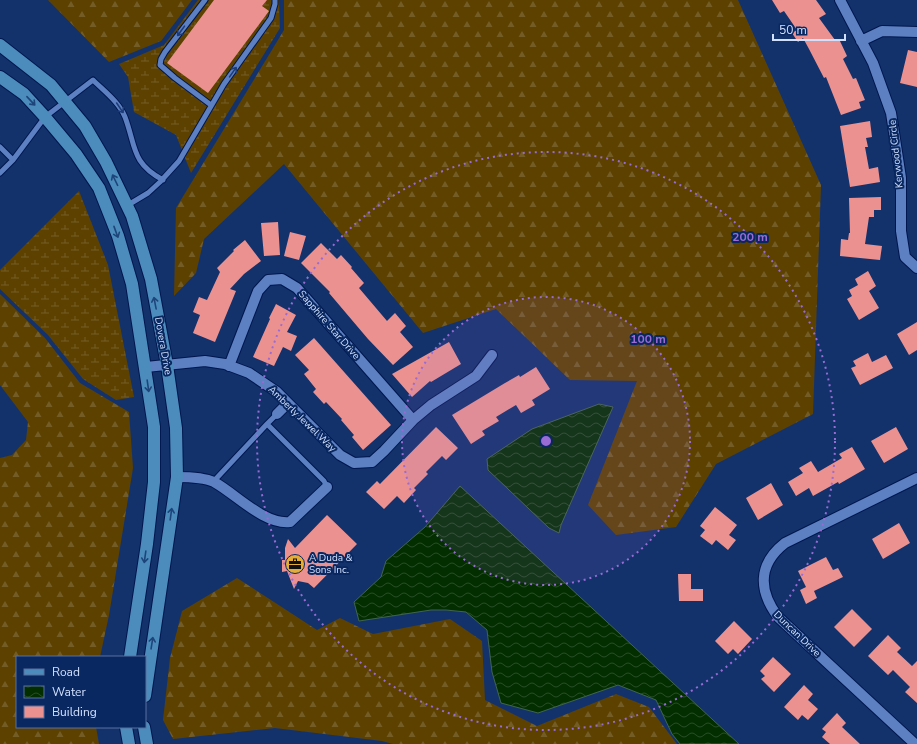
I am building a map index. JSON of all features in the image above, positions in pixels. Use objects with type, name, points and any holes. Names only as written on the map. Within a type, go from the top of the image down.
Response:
[{"type":"street","name":"Kerwood Circle","points":[[840,0],[873,63],[891,113],[901,178],[901,232],[905,256],[917,268]]},
{"type":"street","points":[[861,41],[882,31],[917,32]]},
{"type":"street","name":"Dovera Drive","points":[[0,45],[51,85],[85,126],[106,162],[132,216],[151,279],[167,365],[176,428],[177,477],[146,689]]},
{"type":"street","name":"Dovera Drive","points":[[0,77],[24,94],[45,117],[76,154],[99,188],[118,236],[132,284],[154,427],[154,482],[147,544],[130,656]]},
{"type":"street","name":"Sapphire Star Drive","points":[[229,366],[258,291],[268,280],[282,279],[297,288],[413,420]]},
{"type":"street","name":"Amberly Jewel Way","points":[[146,368],[205,361],[229,366],[249,373],[277,392],[340,455],[354,463],[372,462],[413,420],[476,376],[492,356]]},
{"type":"street","points":[[277,414],[288,403]]},
{"type":"street","points":[[177,477],[194,478],[213,482],[269,519],[282,523],[290,522],[327,487]]},
{"type":"street","name":"Duncan Drive","points":[[915,744],[778,617],[769,605],[765,594],[764,583],[765,571],[769,559],[776,550],[785,543],[917,478]]},
{"type":"street","points":[[126,728],[128,744]]},
{"type":"street","points":[[144,728],[147,744]]},
{"type":"lane","points":[[205,0],[165,52],[161,59],[160,65],[211,105]]},
{"type":"lane","points":[[127,205],[148,193],[163,180],[179,161],[224,84],[271,18],[275,0]]},
{"type":"lane","points":[[0,173],[13,160],[45,117],[93,80],[120,107],[125,116],[132,143],[143,166],[153,175],[163,180]]},
{"type":"lane","points":[[0,147],[13,160]]},
{"type":"lane","points":[[213,482],[277,414]]},
{"type":"lane","points":[[267,424],[324,481],[327,487]]},
{"type":"green space","points":[[48,0],[192,0],[161,41],[109,62]]},
{"type":"green space","points":[[198,0],[279,0],[280,28],[191,173],[176,135],[134,112],[128,77],[119,64],[164,45]]},
{"type":"green space","points":[[284,0],[738,0],[821,185],[813,414],[716,464],[676,527],[616,535],[588,505],[637,381],[570,380],[496,309],[423,333],[284,164],[204,239],[196,273],[174,296],[176,208],[284,30]]},
{"type":"green space","points":[[79,191],[108,265],[134,397],[116,400],[83,379],[48,335],[0,289],[0,270]]},
{"type":"green space","points":[[0,294],[45,338],[80,383],[129,412],[133,468],[109,615],[100,656],[16,656],[16,728],[96,728],[99,744],[0,744],[0,458],[12,455],[26,440],[28,422],[0,385]]},
{"type":"green space","points":[[237,578],[317,630],[340,618],[373,634],[450,619],[482,641],[485,700],[537,726],[616,694],[649,707],[677,744],[393,744],[382,741],[275,728],[173,739],[163,720],[170,658],[182,611]]},
{"type":"water","points":[[599,404],[613,407],[561,525],[559,533],[549,528],[488,470],[487,459],[532,429]]},
{"type":"water","points":[[460,486],[739,744],[680,744],[672,734],[656,700],[618,685],[538,713],[501,703],[492,672],[487,630],[466,612],[431,610],[359,621],[354,602],[381,577],[386,561],[425,527]]},
{"type":"building","points":[[214,0],[267,0],[262,6],[269,11],[208,93],[167,63]]},
{"type":"building","points":[[772,0],[816,0],[826,14],[819,18],[835,40],[839,39],[847,56],[843,59],[853,79],[856,78],[865,100],[859,102],[861,108],[841,115],[826,77],[824,78],[803,38],[798,42],[792,33],[797,30],[784,11],[780,13]]},
{"type":"building","points":[[908,50],[917,52],[917,87],[900,83]]},
{"type":"building","points":[[870,121],[872,137],[866,138],[868,147],[865,147],[869,169],[878,167],[880,182],[850,187],[840,126]]},
{"type":"building","points":[[881,197],[881,210],[874,210],[874,217],[869,217],[865,244],[882,246],[880,260],[840,256],[841,239],[848,240],[850,233],[849,198]]},
{"type":"building","points":[[278,222],[280,255],[264,256],[261,223]]},
{"type":"building","points":[[290,232],[306,236],[299,260],[284,256]]},
{"type":"building","points":[[245,240],[261,261],[244,274],[230,289],[236,291],[215,342],[193,333],[200,315],[193,312],[199,297],[207,300],[220,272],[217,268],[234,251],[233,250]]},
{"type":"building","points":[[321,243],[337,259],[341,255],[352,267],[351,268],[364,283],[359,288],[387,321],[395,313],[406,326],[400,332],[413,347],[393,365],[368,339],[329,293],[330,292],[301,263]]},
{"type":"building","points":[[868,271],[876,286],[869,291],[879,308],[859,320],[847,299],[852,296],[849,290],[858,285],[855,279]]},
{"type":"building","points":[[276,304],[296,315],[287,332],[297,336],[291,351],[283,347],[274,366],[253,357]]},
{"type":"building","points":[[917,322],[917,350],[909,355],[897,334]]},
{"type":"building","points":[[314,338],[391,425],[363,450],[352,437],[354,435],[341,420],[342,419],[326,402],[324,404],[313,392],[316,389],[304,374],[309,370],[295,355]]},
{"type":"building","points":[[449,342],[461,364],[431,382],[430,381],[412,397],[392,374]]},
{"type":"building","points":[[868,353],[872,362],[886,355],[893,368],[860,385],[851,368],[856,366],[853,361]]},
{"type":"building","points":[[536,367],[550,389],[532,400],[535,405],[521,413],[516,405],[496,417],[499,421],[482,431],[485,435],[471,444],[452,415],[519,375],[520,377]]},
{"type":"building","points":[[436,427],[458,448],[446,460],[442,456],[426,472],[428,474],[414,488],[416,490],[404,503],[397,496],[384,509],[366,492],[377,481],[380,484]]},
{"type":"building","points":[[896,427],[908,449],[884,463],[871,441]]},
{"type":"building","points":[[852,447],[865,469],[839,484],[838,482],[813,496],[809,488],[796,496],[788,482],[803,473],[799,468],[811,461],[818,472],[842,458],[839,454]]},
{"type":"building","points":[[771,483],[783,505],[758,520],[746,498]]},
{"type":"building","points":[[715,507],[737,525],[729,535],[736,540],[728,550],[716,540],[712,545],[700,536],[705,530],[700,526]]},
{"type":"building","points":[[327,515],[357,544],[314,588],[308,583],[298,581],[294,589],[287,571],[282,572],[282,560],[285,560],[285,548],[288,539],[295,548]]},
{"type":"building","points":[[899,523],[910,543],[883,559],[872,539]]},
{"type":"building","points":[[826,557],[833,570],[838,568],[843,577],[814,591],[817,598],[806,604],[800,590],[806,587],[798,571]]},
{"type":"building","points":[[678,574],[691,574],[691,589],[703,589],[703,601],[679,601]]},
{"type":"building","points":[[852,609],[872,629],[854,647],[834,627]]},
{"type":"building","points":[[734,621],[752,639],[738,654],[733,649],[728,654],[715,641]]},
{"type":"building","points":[[888,635],[901,648],[897,652],[912,666],[917,661],[917,703],[905,692],[910,687],[893,670],[888,675],[868,656]]},
{"type":"building","points":[[773,657],[791,674],[774,692],[761,679],[765,676],[760,671]]},
{"type":"building","points":[[804,685],[813,694],[808,700],[818,709],[808,720],[802,715],[798,720],[784,707]]},
{"type":"building","points":[[837,713],[846,723],[842,727],[860,744],[830,744],[822,737],[826,732],[822,729]]},
{"type":"place","name":"A Duda & Sons Inc.","points":[[295,564]]}]
